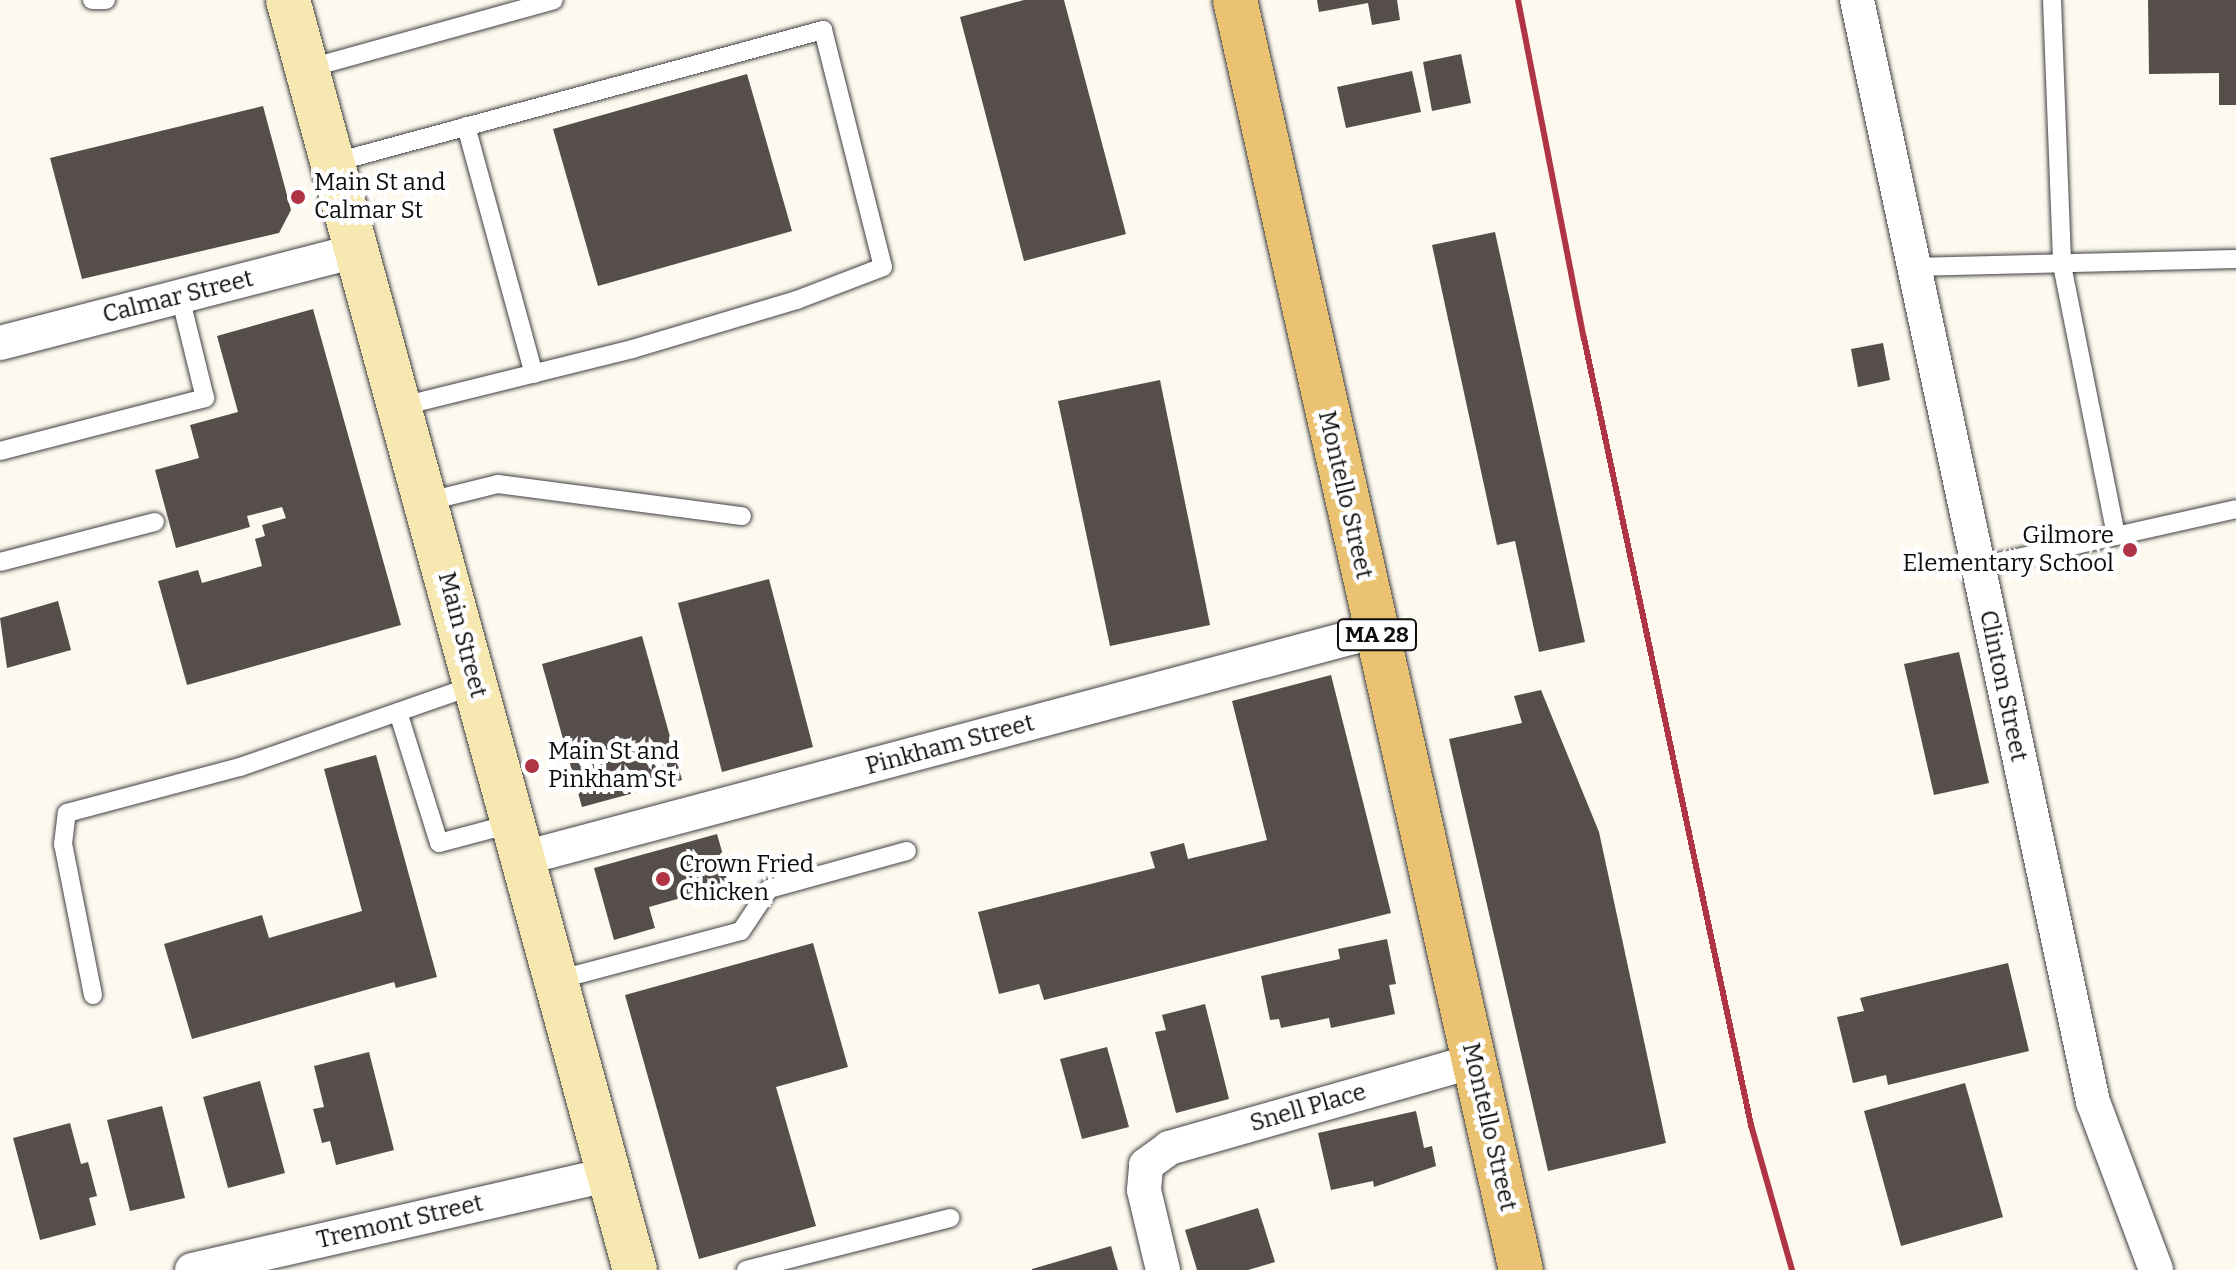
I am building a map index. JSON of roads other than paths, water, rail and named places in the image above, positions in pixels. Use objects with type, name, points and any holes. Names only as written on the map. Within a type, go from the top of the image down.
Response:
[{"type":"main road","name":"Main Street","points":[[288,0],[635,1270]]},
{"type":"main road","name":"Montello Street","points":[[1235,0],[1521,1270]]},
{"type":"street","name":"Clinton Street","points":[[1857,0],[2093,1102],[2156,1270]]},
{"type":"street","name":"Calmar Street","points":[[0,343],[356,251]]},
{"type":"street","name":"Pinkham Street","points":[[519,840],[1376,631]]},
{"type":"street","name":"Snell Place","points":[[1163,1270],[1144,1190],[1146,1165],[1169,1148],[1474,1061]]},
{"type":"street","name":"Tremont Street","points":[[192,1270],[608,1175]]},
{"type":"lane","points":[[92,0],[106,0]]},
{"type":"lane","points":[[306,69],[554,0]]},
{"type":"lane","points":[[2052,0],[2062,265],[2116,536]]},
{"type":"lane","points":[[332,163],[823,30],[883,267],[797,300],[534,374],[399,407]]},
{"type":"lane","points":[[466,126],[534,374]]},
{"type":"lane","points":[[1912,267],[2236,259]]},
{"type":"lane","points":[[0,451],[205,398],[180,296]]},
{"type":"lane","points":[[425,502],[498,484],[742,516]]},
{"type":"lane","points":[[1977,567],[2236,509]]},
{"type":"lane","points":[[0,562],[155,522]]},
{"type":"lane","points":[[93,995],[63,844],[67,813],[240,767],[476,685]]},
{"type":"lane","points":[[398,712],[439,843],[519,840]]},
{"type":"lane","points":[[557,980],[741,931],[769,889],[907,851]]},
{"type":"lane","points":[[746,1270],[950,1218]]},
{"type":"railway","points":[[1518,0],[1584,338],[1751,1125],[1792,1270]]},
{"type":"place","name":"Main St and Calmar St","points":[[298,197]]},
{"type":"place","name":"Gilmore Elementary School","points":[[2130,550]]},
{"type":"place","name":"Main St and Pinkham St","points":[[532,766]]},
{"type":"place","name":"Crown Fried Chicken","points":[[663,879]]}]
